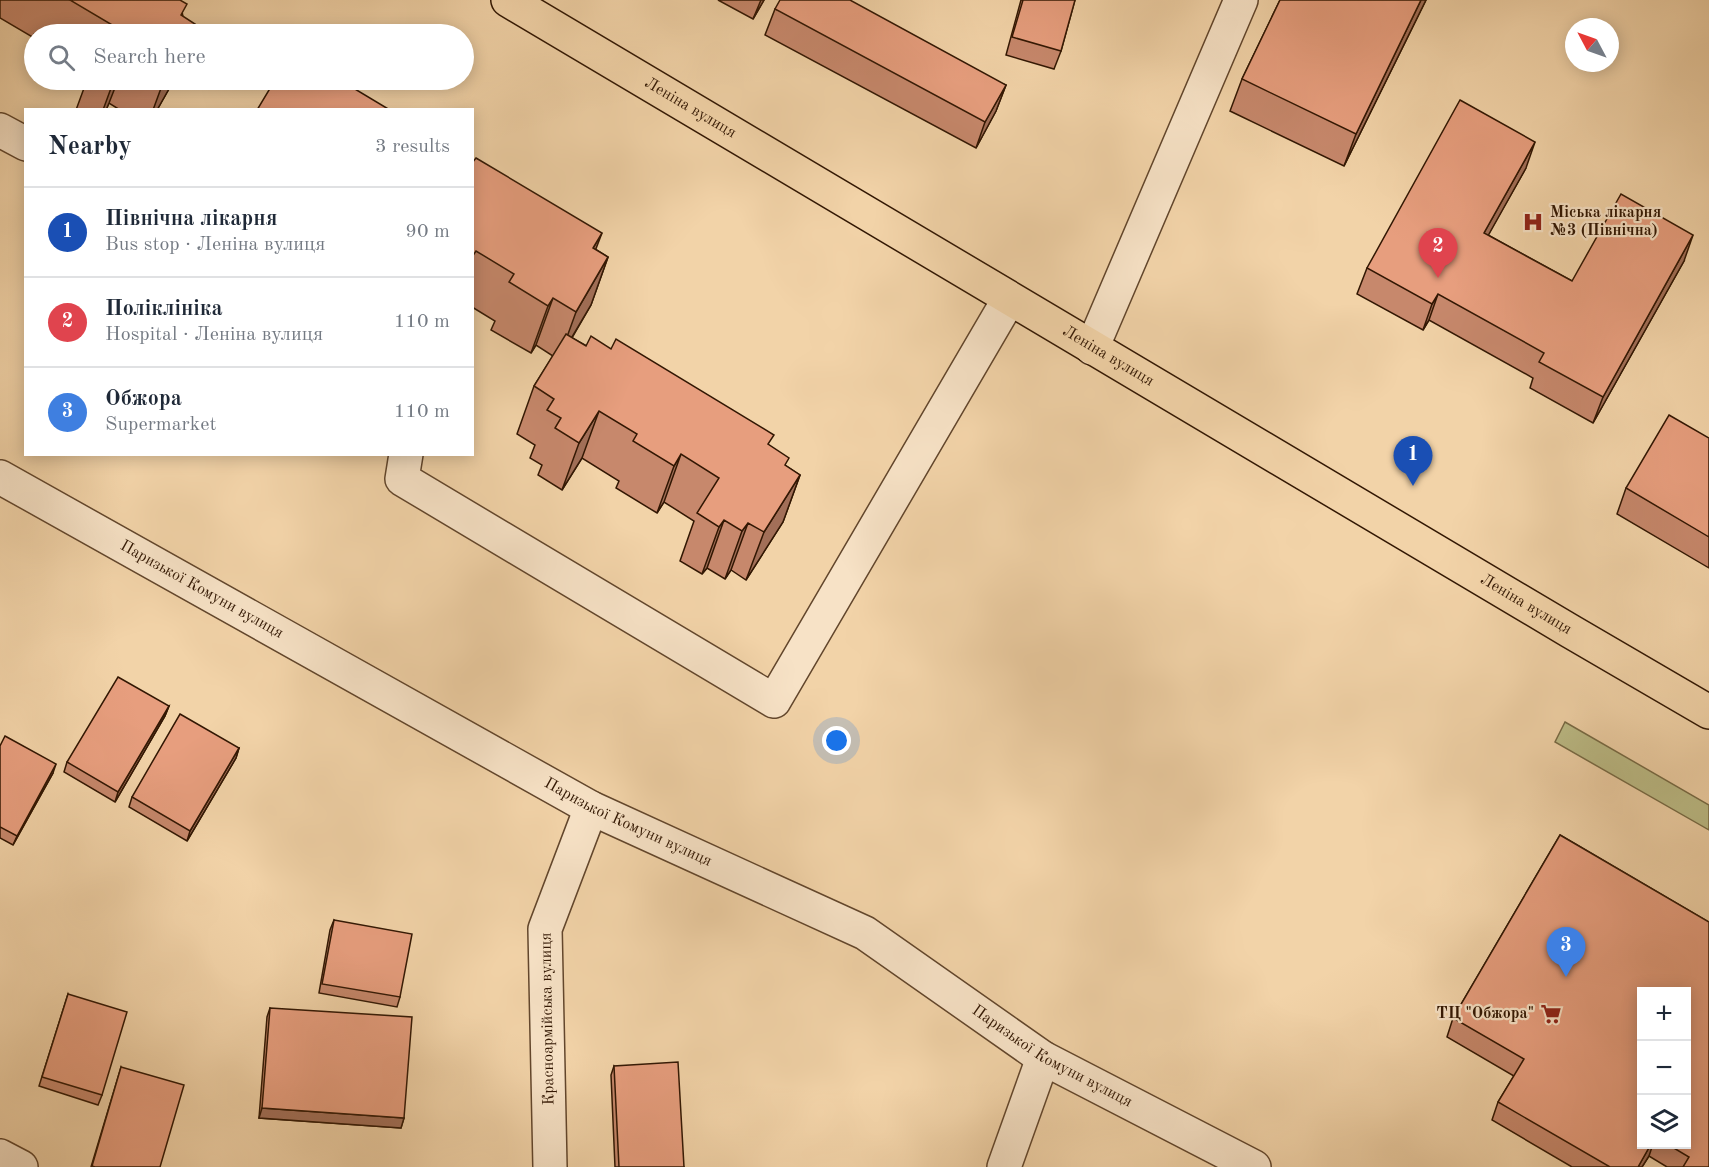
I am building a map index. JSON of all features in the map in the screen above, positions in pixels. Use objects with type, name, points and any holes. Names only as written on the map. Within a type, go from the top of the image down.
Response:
[{"type":"main road","name":"Леніна вулиця","points":[[508,0],[541,8],[1009,299],[1709,712]]},
{"type":"street","points":[[1092,348],[1241,0]]},
{"type":"street","points":[[0,130],[24,143]]},
{"type":"street","points":[[406,456],[402,479],[774,701],[1009,299]]},
{"type":"street","name":"Паризької Комуни вулиця","points":[[0,477],[591,808],[866,933],[1043,1058],[1254,1167]]},
{"type":"street","name":"Красноармійська вулиця","points":[[550,1167],[545,929],[591,808]]},
{"type":"street","points":[[1004,1167],[1043,1058]]},
{"type":"green space","points":[[1565,722],[1709,805],[1709,830],[1555,742]]},
{"type":"building","points":[[70,0],[180,0],[187,4],[181,15],[195,24],[111,24]]},
{"type":"building","points":[[780,0],[850,0],[1006,85],[985,122],[775,9]]},
{"type":"building","points":[[1023,0],[1075,0],[1061,51],[1012,37]]},
{"type":"building","points":[[1280,0],[1421,0],[1356,134],[1242,79]]},
{"type":"building","points":[[269,90],[357,90],[387,108],[258,108]]},
{"type":"building","points":[[1460,100],[1535,142],[1484,233],[1572,281],[1621,194],[1693,235],[1603,397],[1539,362],[1544,353],[1438,294],[1432,304],[1367,268]]},
{"type":"building","points":[[476,158],[602,233],[593,248],[608,257],[576,312],[553,298],[548,306],[509,282],[514,274],[476,251],[474,254],[474,160]]},
{"type":"building","points":[[566,334],[586,346],[591,336],[611,349],[616,339],[774,435],[768,444],[789,458],[785,465],[800,475],[764,532],[748,523],[742,531],[724,520],[719,527],[697,513],[719,478],[681,454],[674,466],[633,441],[637,434],[599,411],[579,443],[555,428],[561,418],[547,410],[554,399],[534,386]]},
{"type":"building","points":[[1669,415],[1709,438],[1709,537],[1626,488]]},
{"type":"building","points":[[118,677],[169,706],[118,792],[67,762]]},
{"type":"building","points":[[180,714],[239,748],[190,831],[132,797]]},
{"type":"building","points":[[5,736],[56,764],[17,836],[0,827],[0,746]]},
{"type":"building","name":"ТЦ \"Обжора\"","points":[[1560,835],[1709,922],[1709,1167],[1683,1167],[1689,1157],[1675,1149],[1691,1149],[1691,987],[1637,987],[1637,1149],[1648,1149],[1638,1167],[1610,1167],[1498,1102],[1524,1059],[1453,1018]]},
{"type":"building","points":[[334,920],[412,934],[400,997],[322,984]]},
{"type":"building","points":[[68,994],[127,1012],[102,1095],[42,1077]]},
{"type":"building","points":[[270,1008],[412,1017],[404,1118],[262,1108]]},
{"type":"building","points":[[678,1062],[684,1167],[619,1167],[614,1066]]},
{"type":"building","points":[[121,1067],[184,1085],[160,1167],[92,1166]]},
{"type":"place","name":"Міська лікарня №3 (Північна)","points":[[1533,222]]},
{"type":"place","name":"Поліклініка","points":[[1438,278]]},
{"type":"place","name":"Північна лікарня","points":[[1413,486]]},
{"type":"place","name":"Обжора","points":[[1566,977]]},
{"type":"place","name":"ТЦ \"Обжора\"","points":[[1551,1014]]}]
